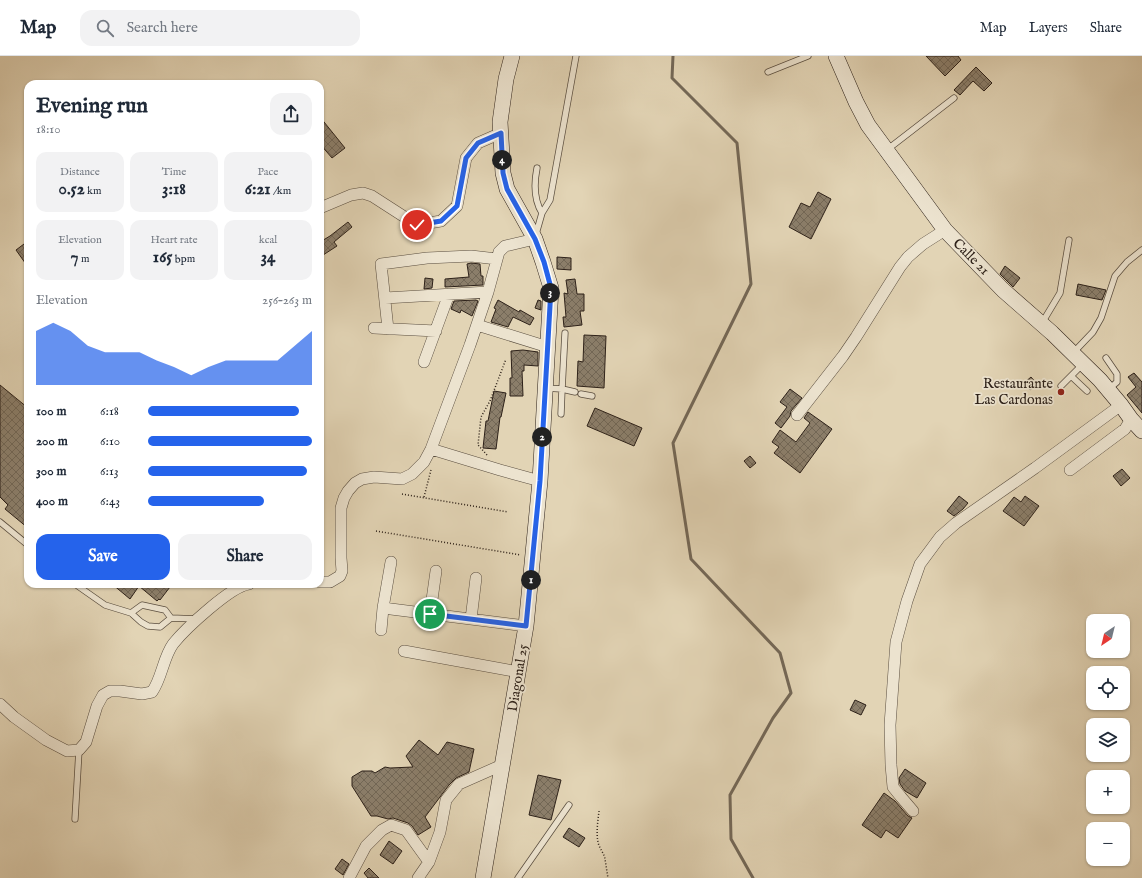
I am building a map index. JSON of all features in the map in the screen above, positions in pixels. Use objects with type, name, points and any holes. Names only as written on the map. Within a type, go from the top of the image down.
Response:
[{"type":"street","name":"Diagonal 25","points":[[483,878],[526,626],[540,481],[551,288],[544,262],[535,239],[507,189],[503,173],[500,122],[505,86],[512,56]]},
{"type":"street","name":"Calle 21","points":[[836,56],[856,102],[868,125],[945,230],[1003,290],[1042,324],[1108,389],[1142,431]]},
{"type":"street","points":[[324,206],[351,194],[363,193],[372,196],[417,225],[441,221],[457,206],[466,158],[478,143],[501,133]]},
{"type":"street","points":[[797,415],[843,356],[900,267],[912,253],[945,230]]},
{"type":"street","points":[[324,582],[330,582],[340,576],[342,571],[341,508],[348,491],[355,483],[362,479],[374,477],[402,479],[412,474],[433,450],[488,292],[499,252],[505,246],[535,239]]},
{"type":"street","points":[[388,329],[381,264],[427,258],[471,256],[497,259]]},
{"type":"street","points":[[385,298],[488,292]]},
{"type":"street","points":[[424,362],[449,294]]},
{"type":"street","points":[[477,325],[548,347]]},
{"type":"street","points":[[374,328],[436,331]]},
{"type":"street","points":[[914,811],[900,797],[893,787],[890,725],[896,642],[907,601],[920,564],[940,537],[956,523],[1122,405]]},
{"type":"street","points":[[1070,470],[1125,429],[1131,419]]},
{"type":"street","points":[[433,450],[540,481]]},
{"type":"street","points":[[381,630],[383,608],[391,562]]},
{"type":"street","points":[[430,614],[436,571]]},
{"type":"street","points":[[471,619],[476,578]]},
{"type":"street","points":[[0,704],[14,717],[46,740],[68,751],[79,750],[86,742],[97,706],[103,695],[110,691],[142,694],[152,692],[157,686],[163,666],[173,645],[206,611],[238,588]]},
{"type":"street","points":[[383,608],[526,626]]},
{"type":"street","points":[[404,651],[518,672]]},
{"type":"street","points":[[418,878],[429,862],[440,832],[446,800],[459,784],[475,776],[502,766]]},
{"type":"street","points":[[349,878],[366,846],[382,830],[391,825],[406,830],[429,862]]},
{"type":"lane","points":[[535,239],[542,213],[550,200],[576,56]]},
{"type":"lane","points":[[768,72],[808,56]]},
{"type":"lane","points":[[886,150],[954,98]]},
{"type":"lane","points":[[537,168],[534,184],[538,208],[542,213]]},
{"type":"lane","points":[[1042,324],[1060,293],[1068,240]]},
{"type":"lane","points":[[1072,353],[1093,332],[1101,318],[1115,276],[1127,262],[1142,250]]},
{"type":"lane","points":[[562,414],[565,333]]},
{"type":"lane","points":[[1106,358],[1117,374],[1117,382],[1108,389]]},
{"type":"lane","points":[[1061,386],[1083,364]]},
{"type":"lane","points":[[1071,376],[1087,391]]},
{"type":"lane","points":[[545,388],[562,389],[592,396]]},
{"type":"lane","points":[[0,522],[24,542]]},
{"type":"lane","points":[[81,588],[105,605],[132,614],[148,626],[160,627],[171,618],[197,619]]},
{"type":"lane","points":[[132,614],[142,605],[165,610],[171,618]]},
{"type":"lane","points":[[75,819],[79,750]]},
{"type":"lane","points":[[518,878],[569,805]]},
{"type":"path","points":[[487,455],[478,445],[481,417],[490,401],[506,359]]},
{"type":"path","points":[[424,497],[433,450]]},
{"type":"path","points":[[402,494],[508,512]]},
{"type":"path","points":[[376,531],[533,556]]},
{"type":"path","points":[[599,811],[598,840],[605,859],[608,878]]},
{"type":"building","points":[[926,56],[958,56],[961,60],[945,76]]},
{"type":"building","points":[[976,67],[992,83],[984,91],[973,81],[960,95],[954,90]]},
{"type":"building","points":[[324,122],[345,148],[332,158],[324,149]]},
{"type":"building","points":[[818,192],[831,199],[811,239],[789,227],[801,203],[810,207]]},
{"type":"building","points":[[348,222],[352,227],[334,242],[337,246],[324,254],[324,240]]},
{"type":"building","points":[[24,244],[24,261],[16,250]]},
{"type":"building","points":[[557,257],[571,258],[571,270],[557,269]]},
{"type":"building","points":[[467,264],[480,264],[481,276],[483,276],[483,285],[445,287],[445,279],[469,277]]},
{"type":"building","points":[[1005,266],[1020,278],[1013,287],[1000,274]]},
{"type":"building","points":[[425,278],[433,279],[432,288],[424,289]]},
{"type":"building","points":[[575,279],[577,294],[584,294],[584,311],[580,311],[582,325],[564,327],[563,317],[566,317],[564,293],[568,294],[566,280]]},
{"type":"building","points":[[1078,284],[1106,290],[1102,300],[1076,295]]},
{"type":"building","points":[[498,300],[519,312],[520,310],[534,318],[530,325],[513,317],[508,327],[491,322],[496,309],[494,308]]},
{"type":"building","points":[[538,300],[541,301],[541,310],[535,308]]},
{"type":"building","points":[[454,301],[478,301],[472,316],[461,310],[460,313],[451,309]]},
{"type":"building","points":[[584,335],[606,336],[604,388],[577,386],[578,361],[583,362]]},
{"type":"building","points":[[523,350],[538,352],[538,366],[524,365],[524,371],[522,371],[523,396],[510,396],[510,378],[512,378],[511,351]]},
{"type":"building","points":[[1134,373],[1142,382],[1142,413],[1127,395],[1136,387],[1128,377]]},
{"type":"building","points":[[1031,377],[1037,384],[1030,390],[1024,383]]},
{"type":"building","points":[[0,385],[24,405],[24,525],[5,509],[8,505],[0,497]]},
{"type":"building","points":[[790,389],[802,398],[791,411],[790,416],[781,428],[775,423],[787,407],[780,402]]},
{"type":"building","points":[[494,391],[506,393],[500,417],[496,449],[483,448],[486,421],[488,421]]},
{"type":"building","points":[[595,408],[642,428],[634,446],[587,426]]},
{"type":"building","points":[[808,412],[832,429],[800,473],[774,453],[779,447],[772,442],[780,430],[796,442],[810,423],[804,418]]},
{"type":"building","points":[[750,456],[756,463],[750,468],[744,461]]},
{"type":"building","points":[[1122,469],[1130,478],[1121,486],[1113,476]]},
{"type":"building","points":[[959,496],[968,503],[954,516],[947,511]]},
{"type":"building","points":[[1025,496],[1039,506],[1024,526],[1003,511],[1014,497],[1021,502]]},
{"type":"building","points":[[117,588],[138,588],[130,599]]},
{"type":"building","points":[[141,588],[169,588],[160,600],[159,599],[157,601]]},
{"type":"building","points":[[855,700],[866,705],[861,715],[850,710]]},
{"type":"building","points":[[419,740],[438,755],[447,742],[474,749],[469,772],[456,778],[449,785],[425,817],[431,827],[418,835],[408,823],[393,818],[388,819],[371,816],[352,786],[352,777],[362,771],[372,771],[375,773],[385,767],[413,767],[406,756]]},
{"type":"building","points":[[905,769],[926,783],[917,798],[905,791],[900,784],[899,778]]},
{"type":"building","points":[[538,775],[561,780],[551,820],[529,815]]},
{"type":"building","points":[[884,793],[895,801],[908,816],[912,818],[898,838],[886,830],[881,838],[862,825]]},
{"type":"building","points":[[569,828],[585,838],[579,847],[563,837]]},
{"type":"building","points":[[389,841],[402,851],[393,864],[380,855]]},
{"type":"building","points":[[342,859],[349,864],[343,875],[335,869]]},
{"type":"building","points":[[369,868],[379,878],[368,878],[364,873]]},
{"type":"waterway","points":[[673,56],[672,78],[737,143],[751,284],[673,443],[691,559],[780,653],[791,693],[773,718],[730,795],[731,839],[753,878]]},
{"type":"place","name":"Restaurante Las Cardonas","points":[[1061,392]]},
{"type":"route","points":[[417,225],[441,221],[457,206],[466,158],[478,143],[501,133],[503,173],[507,189],[535,239],[544,262],[551,288],[540,481],[526,626],[430,614]]}]
